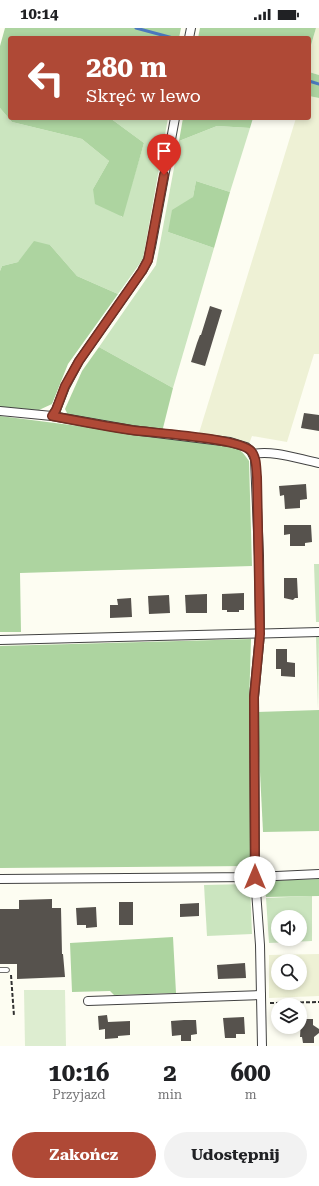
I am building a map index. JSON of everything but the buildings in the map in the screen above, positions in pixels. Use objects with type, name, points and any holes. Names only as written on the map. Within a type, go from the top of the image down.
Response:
[{"type":"street","points":[[52,416],[56,410],[65,386],[79,361],[142,271],[148,260],[175,120]]},
{"type":"street","points":[[0,411],[52,416],[132,430],[230,442],[246,447],[253,454],[257,477],[260,634],[254,697],[255,877],[260,945],[262,1046]]},
{"type":"street","points":[[253,454],[261,452],[270,453],[319,464]]},
{"type":"street","points":[[0,640],[319,632]]},
{"type":"street","points":[[0,879],[255,877],[319,874]]},
{"type":"street","points":[[88,1001],[260,999]]},
{"type":"lane","points":[[0,970],[7,970]]},
{"type":"path","points":[[7,970],[11,970],[14,1016]]},
{"type":"path","points":[[260,999],[319,1002]]},
{"type":"green space","points":[[5,28],[181,28],[179,36],[8,36],[8,117],[0,108],[0,46]]},
{"type":"green space","points":[[200,28],[316,28],[311,45],[311,36],[198,36]]},
{"type":"green space","points":[[316,28],[319,28],[319,75],[311,73],[311,45]]},
{"type":"green space","points":[[311,73],[319,75],[319,98],[311,96]]},
{"type":"green space","points":[[311,96],[319,98],[319,354],[314,354],[287,442],[252,436],[249,444],[233,439],[199,433],[295,120],[311,120]]},
{"type":"green space","points":[[0,108],[8,117],[8,120],[12,122],[82,139],[109,161],[93,189],[122,217],[144,143],[113,120],[168,120],[143,259],[118,294],[77,276],[50,245],[18,262],[2,266],[0,271]]},
{"type":"green space","points":[[10,120],[113,120],[144,143],[123,217],[95,204],[93,189],[109,161],[82,139],[12,122]]},
{"type":"green space","points":[[183,120],[252,120],[250,128],[217,126],[179,141]]},
{"type":"green space","points":[[217,126],[250,128],[230,192],[196,181],[193,197],[168,232],[214,248],[173,388],[99,347],[156,265],[179,141]]},
{"type":"green space","points":[[196,181],[230,192],[214,248],[168,232],[172,210],[193,197]]},
{"type":"green space","points":[[34,241],[50,245],[77,276],[118,294],[68,364],[52,404],[39,410],[0,407],[0,271],[2,266],[18,262]]},
{"type":"green space","points":[[99,347],[173,388],[162,432],[69,417],[65,409],[82,371]]},
{"type":"green space","points":[[0,416],[235,446],[249,461],[252,566],[20,573],[21,632],[0,632]]},
{"type":"green space","points":[[314,564],[319,564],[319,622],[316,622]]},
{"type":"green space","points":[[316,637],[319,637],[318,710]]},
{"type":"green space","points":[[251,639],[249,706],[252,866],[0,868],[0,646]]},
{"type":"green space","points":[[319,710],[319,831],[263,832],[257,712]]},
{"type":"green space","points":[[319,879],[319,896],[266,897],[263,881]]},
{"type":"green space","points":[[250,884],[252,934],[207,936],[204,885]]},
{"type":"green space","points":[[312,896],[312,941],[307,941],[307,910],[271,910],[271,943],[269,943],[266,898]]},
{"type":"green space","points":[[173,937],[176,993],[114,995],[110,991],[72,992],[70,943]]},
{"type":"green space","points":[[307,954],[319,954],[319,996],[269,998],[269,955],[271,955],[271,990],[307,990]]},
{"type":"green space","points":[[24,990],[65,990],[66,1046],[25,1046]]},
{"type":"waterway","points":[[136,28],[166,36]]},
{"type":"waterway","points":[[311,82],[319,84]]},
{"type":"route","points":[[164,175],[148,260],[142,271],[79,361],[65,386],[56,410],[52,416],[132,430],[230,442],[246,447],[253,454],[257,477],[260,634],[254,697],[255,877]]}]
